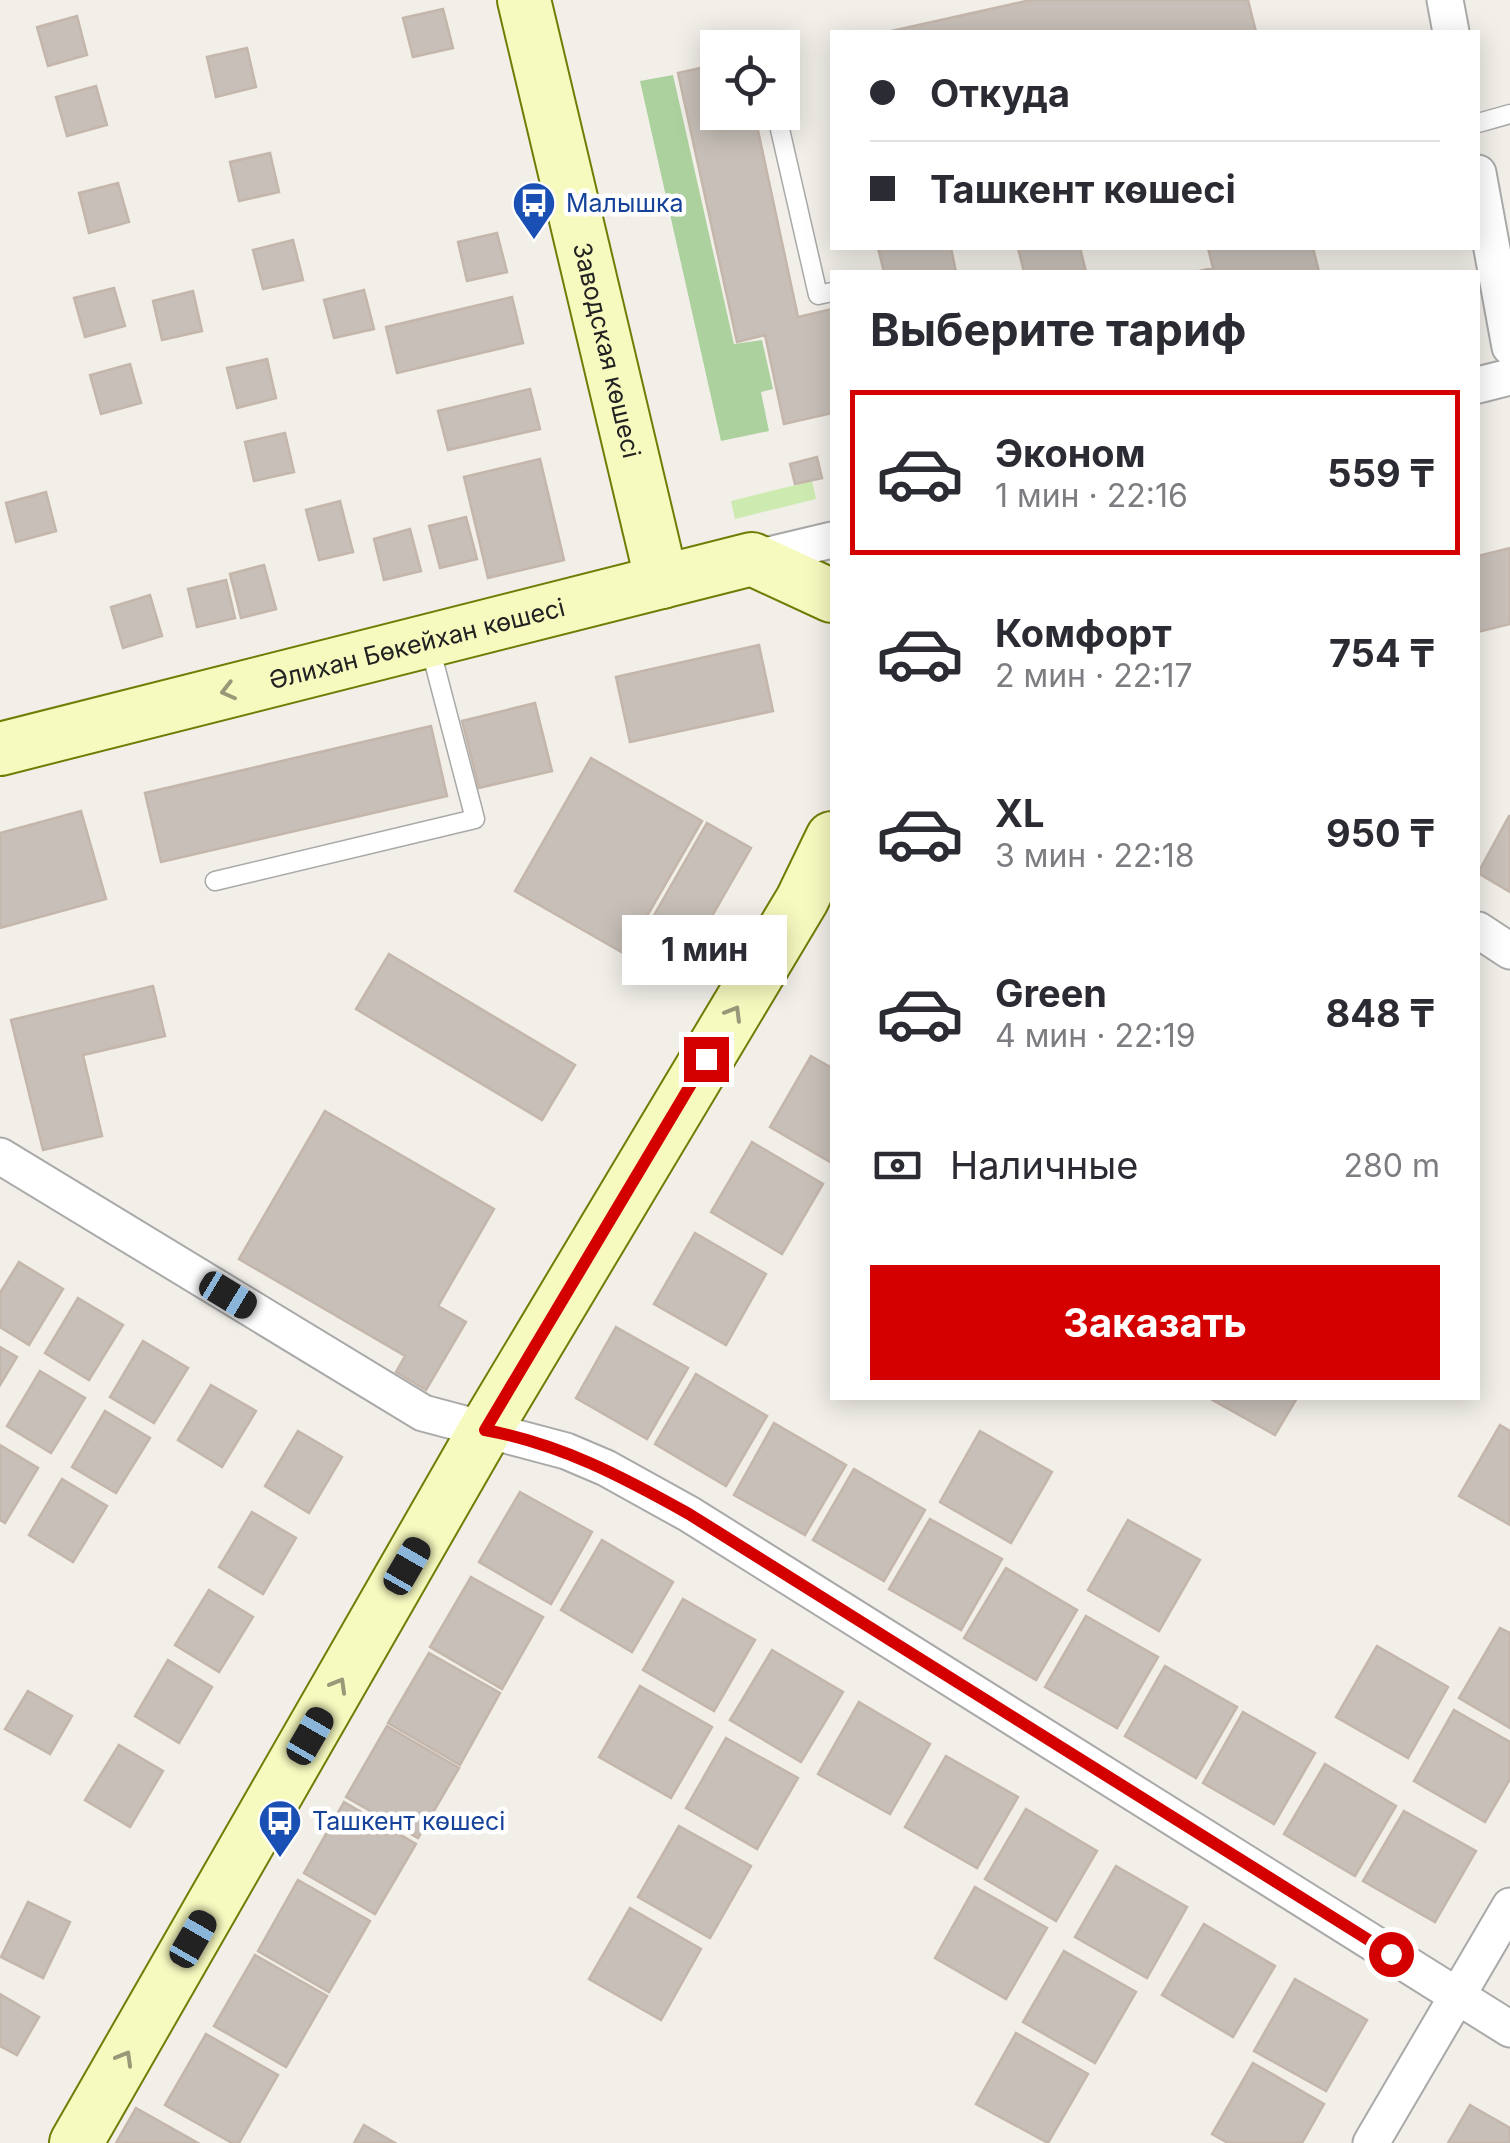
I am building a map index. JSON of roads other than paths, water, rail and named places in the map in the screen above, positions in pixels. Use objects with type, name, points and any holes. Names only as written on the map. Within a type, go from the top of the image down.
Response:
[{"type":"main road","name":"Заводская көшесі","points":[[524,0],[662,582]]},
{"type":"main road","name":"Әлихан Бөкейхан көшесі","points":[[0,749],[752,559]]},
{"type":"main road","points":[[752,559],[830,595]]},
{"type":"main road","points":[[76,2143],[485,1430],[802,900],[830,842]]},
{"type":"street","points":[[1445,0],[1451,30]]},
{"type":"street","points":[[1480,178],[1498,219],[1510,348]]},
{"type":"street","points":[[1480,385],[1510,378]]},
{"type":"street","name":"Әлихан Бөкейхан көшесі","points":[[752,559],[830,540]]},
{"type":"street","points":[[752,559],[830,561]]},
{"type":"street","points":[[1480,931],[1510,950]]},
{"type":"street","points":[[0,1156],[422,1413],[578,1456],[689,1514],[1510,2029]]},
{"type":"street","points":[[1371,2143],[1510,1906]]},
{"type":"lane","points":[[1480,122],[1510,114]]},
{"type":"lane","points":[[780,130],[818,295],[830,292]]},
{"type":"lane","points":[[216,881],[475,819],[429,641]]},
{"type":"place","name":"Малышка","points":[[534,241]]},
{"type":"place","name":"Ташкент көшесі","points":[[280,1859]]}]
